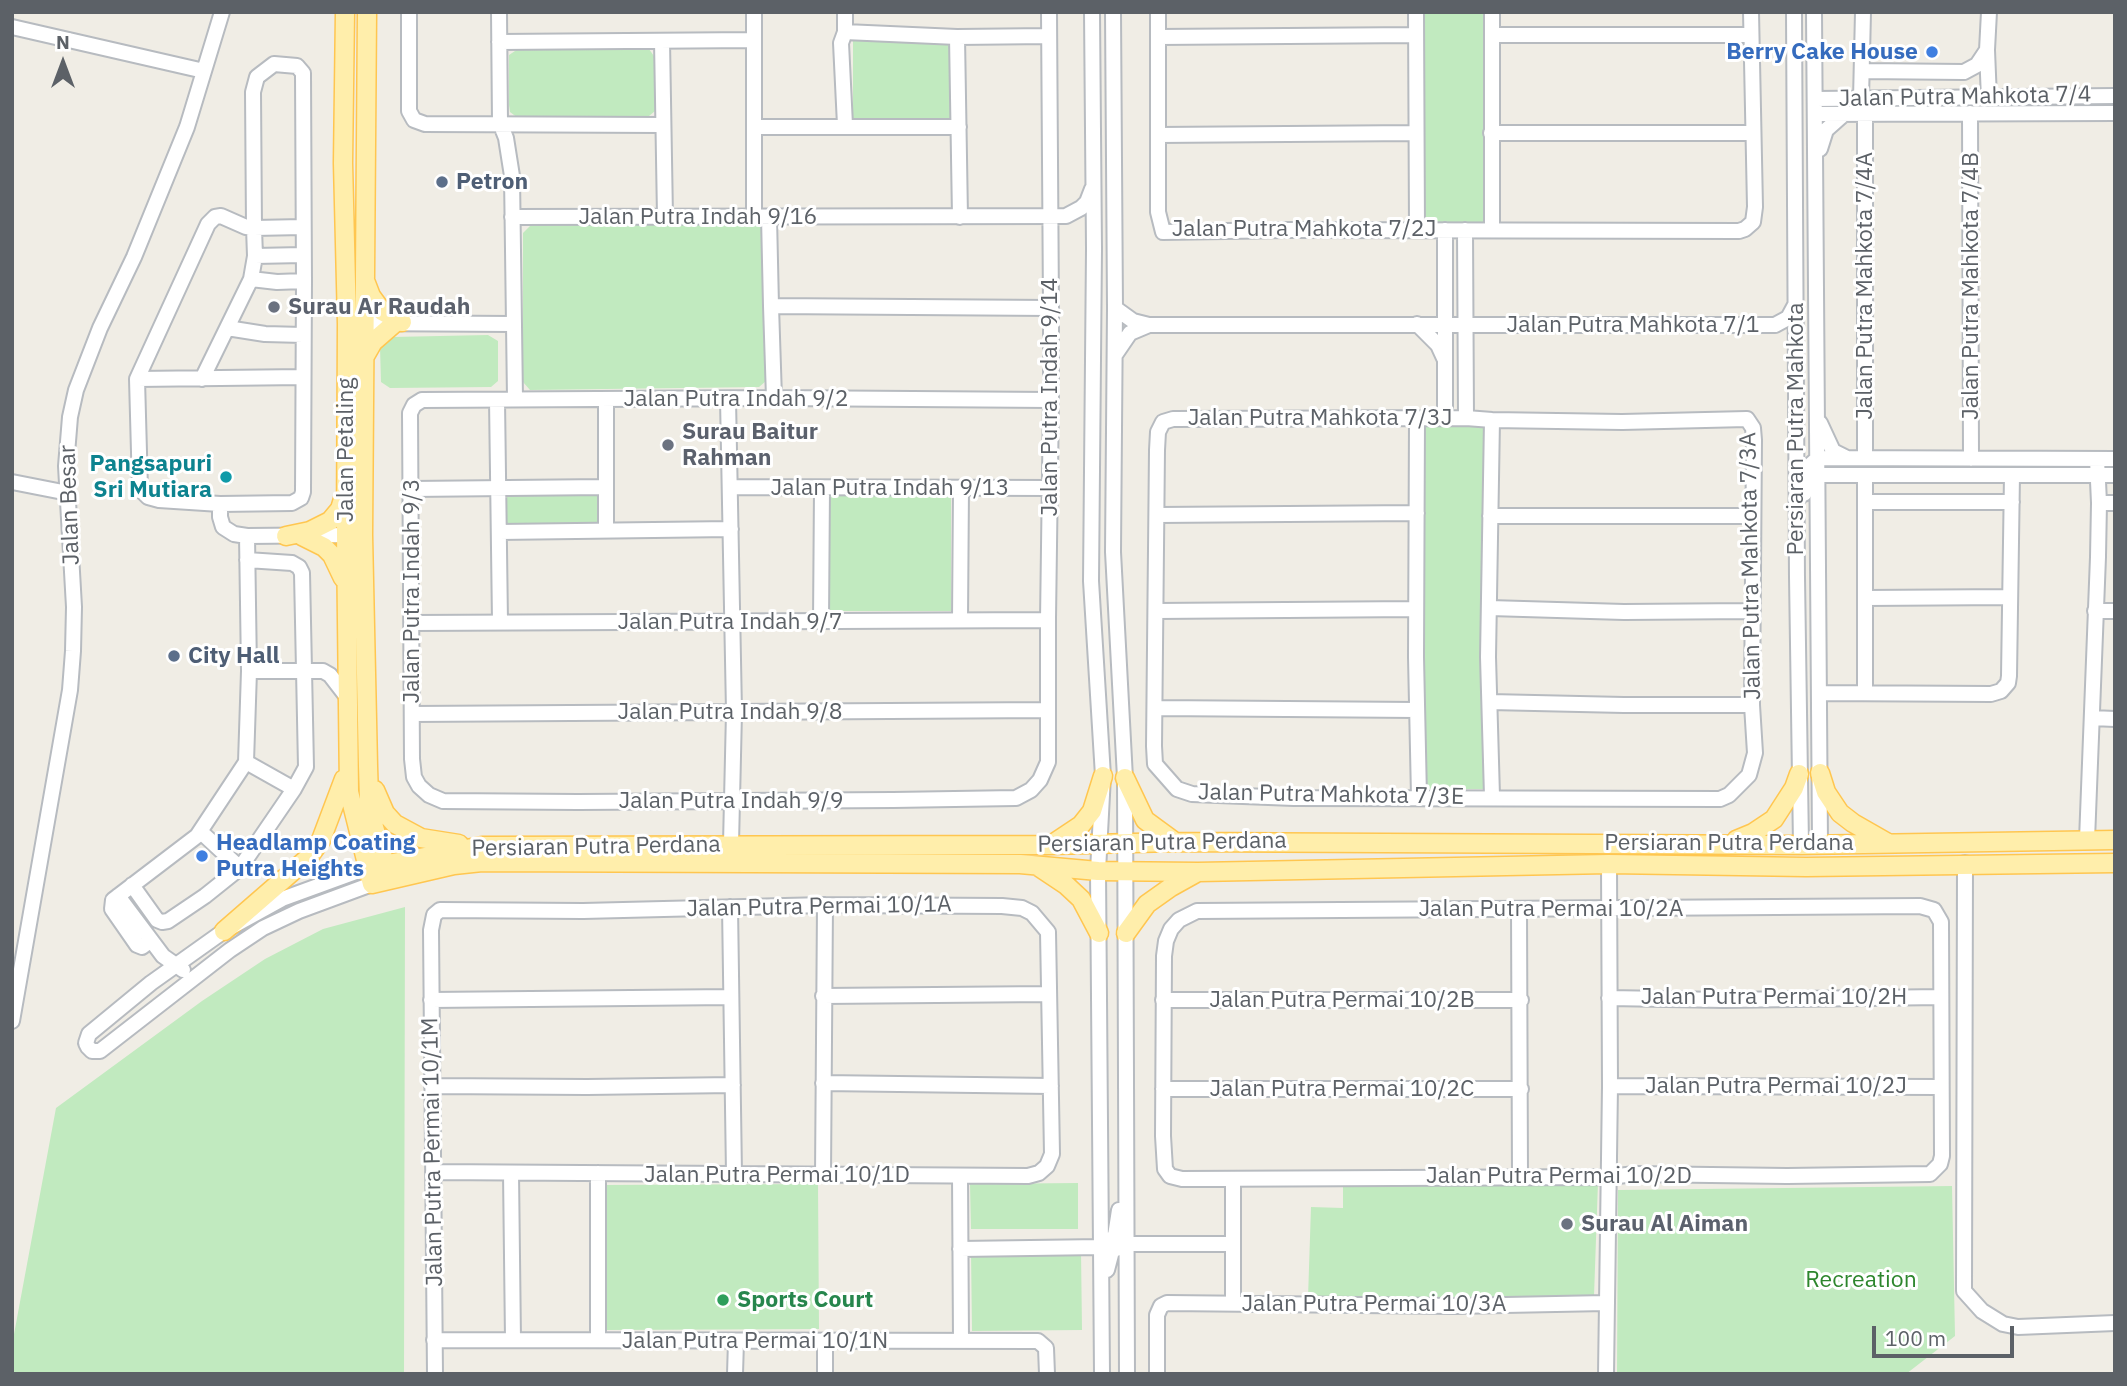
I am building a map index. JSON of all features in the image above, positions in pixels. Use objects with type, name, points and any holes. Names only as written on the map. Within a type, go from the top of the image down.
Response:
[{"type":"main road","name":"Jalan Petaling","points":[[345,12],[343,163],[356,323],[346,493],[354,535],[368,766],[378,874]]},
{"type":"main road","name":"Jalan Petaling","points":[[367,12],[365,280],[356,323],[365,356],[354,535],[346,588],[347,697],[351,810],[378,874]]},
{"type":"main road","points":[[365,280],[371,296],[382,311],[399,322],[373,342],[365,356]]},
{"type":"main road","points":[[294,536],[330,521],[340,509],[346,493]]},
{"type":"main road","points":[[294,536],[324,547],[332,555],[346,588]]},
{"type":"main road","points":[[224,931],[308,858],[321,840],[348,766]]},
{"type":"main road","points":[[368,766],[378,799],[395,824],[421,838],[482,846]]},
{"type":"main road","points":[[1820,773],[1826,792],[1840,813],[1889,843]]},
{"type":"main road","points":[[1727,844],[1753,833],[1774,819],[1794,788],[1799,774]]},
{"type":"main road","points":[[1051,845],[1081,825],[1092,811],[1103,776]]},
{"type":"main road","points":[[1125,778],[1145,820],[1175,842]]},
{"type":"main road","name":"Persiaran Putra Perdana","points":[[378,874],[482,846],[1051,845],[1175,842],[1727,844],[1811,847],[1889,843],[2115,840]]},
{"type":"main road","points":[[1758,866],[1773,860],[1793,859],[1811,847],[1832,859],[1852,859],[1872,866]]},
{"type":"main road","name":"Persiaran Putra Perdana","points":[[378,874],[482,862],[1020,864],[1098,871],[1198,872],[1609,864],[1872,866],[2115,863]]},
{"type":"main road","points":[[1020,864],[1038,867],[1066,885],[1081,899],[1099,933]]},
{"type":"main road","points":[[1126,933],[1153,900],[1198,872]]},
{"type":"street","name":"Jalan Besar","points":[[12,1021],[71,677],[74,607],[67,440],[76,390],[187,127],[222,12]]},
{"type":"street","points":[[409,12],[409,111],[414,120],[425,124],[663,125]]},
{"type":"street","points":[[499,12],[500,123],[513,176],[515,399]]},
{"type":"street","points":[[754,12],[755,127],[771,306],[774,398]]},
{"type":"street","points":[[845,12],[845,32],[841,43],[845,125]]},
{"type":"street","name":"Jalan Putra Indah 9/14","points":[[1040,780],[1048,762],[1051,400],[1049,12]]},
{"type":"street","points":[[1092,12],[1094,249],[1091,581],[1103,776],[1098,871],[1102,1374]]},
{"type":"street","points":[[1113,12],[1113,552],[1125,778],[1126,1374]]},
{"type":"street","points":[[1158,12],[1158,135],[1416,132]]},
{"type":"street","points":[[1416,12],[1418,230]]},
{"type":"street","points":[[1492,12],[1492,230]]},
{"type":"street","points":[[1491,133],[1752,133],[1751,12]]},
{"type":"street","name":"Persiaran Putra Mahkota","points":[[1794,12],[1799,774],[1811,847]]},
{"type":"street","name":"Persiaran Putra Mahkota","points":[[1811,847],[1820,773],[1815,466],[1818,415],[1815,158],[1811,107],[1815,58],[1814,12]]},
{"type":"street","points":[[1815,58],[1824,84],[1829,90],[1855,99],[1862,71],[1863,12]]},
{"type":"street","points":[[1985,98],[1989,12]]},
{"type":"street","points":[[12,27],[204,71]]},
{"type":"street","points":[[845,32],[957,37],[1049,36]]},
{"type":"street","points":[[1492,35],[1752,34]]},
{"type":"street","points":[[1158,37],[1416,36]]},
{"type":"street","points":[[957,37],[961,217]]},
{"type":"street","points":[[499,42],[754,40]]},
{"type":"street","points":[[662,41],[665,217]]},
{"type":"street","points":[[1794,50],[1811,107],[1800,155],[1795,160]]},
{"type":"street","points":[[1964,72],[1977,65],[1987,50]]},
{"type":"street","points":[[202,379],[251,279],[255,256],[254,228],[253,92],[257,77],[274,65],[298,66],[303,73],[304,281],[303,492],[301,498],[292,503],[220,505],[159,500],[142,494],[137,379],[211,220],[220,216],[254,228],[303,227]]},
{"type":"street","points":[[1862,71],[1964,72],[1979,79],[1985,98]]},
{"type":"street","points":[[1093,107],[1102,86],[1113,83]]},
{"type":"street","name":"Jalan Putra Mahkota 7/4","points":[[1811,107],[1855,99],[2115,96]]},
{"type":"street","name":"Jalan Putra Mahkota 7/4","points":[[1811,107],[1844,114],[2115,113]]},
{"type":"street","name":"Jalan Putra Mahkota 7/4B","points":[[1970,113],[1971,458]]},
{"type":"street","points":[[1815,158],[1826,130],[1844,114]]},
{"type":"street","name":"Jalan Putra Mahkota 7/4A","points":[[1864,114],[1865,458]]},
{"type":"street","points":[[755,127],[959,127]]},
{"type":"street","name":"Jalan Putra Mahkota 7/2J","points":[[1158,135],[1158,212],[1163,232],[1739,231],[1753,222],[1755,207],[1752,133]]},
{"type":"street","points":[[1066,216],[1087,202],[1093,181]]},
{"type":"street","points":[[1066,216],[1082,222],[1094,249]]},
{"type":"street","name":"Jalan Putra Indah 9/16","points":[[512,217],[1066,216]]},
{"type":"street","points":[[1456,230],[1465,291],[1466,418]]},
{"type":"street","points":[[1445,365],[1438,345],[1417,324],[1437,308],[1444,292],[1456,230]]},
{"type":"street","points":[[255,256],[303,255]]},
{"type":"street","points":[[251,279],[304,281]]},
{"type":"street","name":"Jalan Putra Mahkota 7/1","points":[[1465,291],[1469,304],[1491,324]]},
{"type":"street","points":[[1444,292],[1445,418]]},
{"type":"street","name":"Jalan Putra Mahkota 7/1","points":[[1775,325],[1788,318],[1796,303]]},
{"type":"street","points":[[771,306],[1051,308]]},
{"type":"street","name":"Jalan Putra Mahkota 7/1","points":[[1115,308],[1133,321],[1149,325],[1775,325],[1782,328],[1796,345]]},
{"type":"street","points":[[356,323],[513,324]]},
{"type":"street","points":[[1466,361],[1478,336],[1491,324]]},
{"type":"street","points":[[1115,356],[1130,333],[1149,325]]},
{"type":"street","points":[[227,328],[265,334],[303,335]]},
{"type":"street","points":[[137,379],[303,377]]},
{"type":"street","points":[[728,399],[733,712],[731,844]]},
{"type":"street","name":"Jalan Putra Indah 9/2","points":[[422,400],[1051,400]]},
{"type":"street","name":"Jalan Putra Indah 9/3","points":[[419,786],[412,769],[410,413],[414,405],[422,400]]},
{"type":"street","points":[[497,400],[500,622]]},
{"type":"street","points":[[606,400],[606,530]]},
{"type":"street","points":[[1797,405],[1802,426],[1803,450],[1815,466],[1849,475],[2115,475]]},
{"type":"street","points":[[1818,415],[1833,451],[1847,458]]},
{"type":"street","name":"Jalan Putra Mahkota 7/3J","points":[[1157,450],[1159,426],[1173,419],[1466,418]]},
{"type":"street","name":"Jalan Putra Mahkota 7/3A","points":[[1466,418],[1622,422],[1747,419],[1754,434],[1752,705],[1755,753],[1751,770],[1743,781]]},
{"type":"street","points":[[1417,419],[1419,797]]},
{"type":"street","points":[[1492,420],[1492,796]]},
{"type":"street","name":"Jalan Putra Mahkota 7/3E","points":[[1157,450],[1155,764],[1168,781],[1182,792],[1294,797],[1720,799],[1743,781]]},
{"type":"street","points":[[1815,466],[1847,458],[2115,459]]},
{"type":"street","points":[[2087,840],[2099,503],[2097,459]]},
{"type":"street","points":[[1797,533],[1815,466]]},
{"type":"street","points":[[1818,522],[1825,489],[1834,481],[1849,475]]},
{"type":"street","points":[[1865,475],[1865,693]]},
{"type":"street","points":[[1820,693],[1991,694],[2001,691],[2008,683],[2009,676],[2012,475]]},
{"type":"street","points":[[12,482],[68,493]]},
{"type":"street","points":[[411,489],[605,487]]},
{"type":"street","name":"Jalan Putra Indah 9/13","points":[[731,487],[1050,488]]},
{"type":"street","points":[[821,621],[822,488]]},
{"type":"street","points":[[960,619],[961,488]]},
{"type":"street","points":[[1866,502],[2012,502]]},
{"type":"street","points":[[2099,503],[2115,503]]},
{"type":"street","points":[[220,505],[223,527],[234,534],[354,535]]},
{"type":"street","points":[[1158,515],[1417,513]]},
{"type":"street","points":[[1490,516],[1752,516]]},
{"type":"street","points":[[499,532],[731,529]]},
{"type":"street","points":[[194,978],[163,956],[150,941],[142,947],[134,942],[112,909],[113,900],[201,832],[246,762],[249,671],[247,536]]},
{"type":"street","points":[[1091,581],[1097,584],[1106,582],[1113,552]]},
{"type":"street","points":[[132,885],[157,920],[162,922],[168,921],[205,896],[240,868],[306,767],[302,573],[292,563],[247,560]]},
{"type":"street","points":[[1865,598],[2010,597]]},
{"type":"street","points":[[1490,608],[1624,612],[1752,611]]},
{"type":"street","points":[[1156,611],[1416,609]]},
{"type":"street","points":[[2095,611],[2115,611]]},
{"type":"street","name":"Jalan Putra Indah 9/7","points":[[412,623],[1048,620]]},
{"type":"street","points":[[249,671],[323,671],[330,675],[347,697]]},
{"type":"street","points":[[1490,702],[1752,705]]},
{"type":"street","points":[[1156,708],[1417,710]]},
{"type":"street","name":"Jalan Putra Indah 9/8","points":[[412,714],[1048,710]]},
{"type":"street","points":[[2091,719],[2115,719]]},
{"type":"street","points":[[246,762],[294,789]]},
{"type":"street","name":"Jalan Putra Indah 9/9","points":[[419,786],[429,795],[443,801],[732,801],[1016,798],[1031,790],[1040,780]]},
{"type":"street","points":[[201,832],[240,868]]},
{"type":"street","points":[[1965,863],[1964,1291],[1982,1311],[2003,1324],[2018,1327],[2115,1323]]},
{"type":"street","points":[[1606,1374],[1610,1086],[1609,864]]},
{"type":"street","name":"Persiaran Putra Perdana","points":[[378,874],[263,928],[230,950],[100,1051],[92,1051],[88,1047],[86,1043],[89,1034],[224,931],[282,899],[378,874]]},
{"type":"street","points":[[823,1175],[825,905]]},
{"type":"street","name":"Jalan Putra Permai 10/1A","points":[[431,930],[434,915],[440,910],[583,911],[825,905],[992,905],[1022,908],[1040,920],[1048,932],[1052,1091]]},
{"type":"street","points":[[730,907],[734,1174]]},
{"type":"street","name":"Jalan Putra Permai 10/2A","points":[[1164,1163],[1163,1000],[1166,942],[1171,929],[1179,920],[1197,911],[1930,907],[1941,922],[1942,1145]]},
{"type":"street","points":[[1519,909],[1520,1176]]},
{"type":"street","name":"Jalan Putra Permai 10/1M","points":[[431,930],[435,1374]]},
{"type":"street","points":[[823,996],[1048,994]]},
{"type":"street","points":[[432,1000],[731,997]]},
{"type":"street","name":"Jalan Putra Permai 10/2H","points":[[1609,998],[1724,1000],[1940,997]]},
{"type":"street","name":"Jalan Putra Permai 10/2B","points":[[1163,1000],[1521,1000]]},
{"type":"street","points":[[823,1083],[1052,1091]]},
{"type":"street","points":[[432,1086],[733,1085]]},
{"type":"street","name":"Jalan Putra Permai 10/2J","points":[[1610,1086],[1941,1087]]},
{"type":"street","name":"Jalan Putra Permai 10/2C","points":[[1163,1089],[1521,1088]]},
{"type":"street","name":"Jalan Putra Permai 10/1D","points":[[433,1172],[1028,1176],[1043,1170],[1052,1154],[1052,1091]]},
{"type":"street","name":"Jalan Putra Permai 10/2D","points":[[1164,1163],[1170,1175],[1182,1179],[1609,1177],[1636,1174],[1924,1175],[1936,1170],[1940,1164],[1942,1145]]},
{"type":"street","points":[[511,1173],[513,1340]]},
{"type":"street","points":[[598,1173],[598,1340]]},
{"type":"street","points":[[960,1176],[961,1341]]},
{"type":"street","points":[[1233,1179],[1233,1303]]},
{"type":"street","points":[[960,1249],[1080,1248],[1115,1236],[1121,1195],[1126,1184]]},
{"type":"street","points":[[1126,1237],[1144,1244],[1232,1244]]},
{"type":"street","points":[[1101,1285],[1112,1251],[1126,1237]]},
{"type":"street","points":[[1126,1267],[1144,1244]]},
{"type":"street","points":[[1080,1248],[1095,1259],[1101,1269]]},
{"type":"street","name":"Jalan Putra Permai 10/3A","points":[[1157,1374],[1156,1324],[1163,1304],[1455,1306],[1606,1303]]},
{"type":"street","name":"Jalan Putra Permai 10/1N","points":[[435,1340],[1041,1342],[1046,1348],[1047,1374]]},
{"type":"street","points":[[735,1374],[736,1341]]},
{"type":"street","points":[[825,1341],[825,1374]]},
{"type":"green space","points":[[1419,12],[1489,12],[1489,223],[1421,224]]},
{"type":"green space","points":[[853,41],[950,41],[950,118],[853,118]]},
{"type":"green space","points":[[518,49],[649,49],[656,59],[655,111],[649,116],[518,118],[510,112],[509,105],[509,55]]},
{"type":"green space","points":[[767,223],[766,381],[759,387],[530,390],[523,382],[523,233],[531,225]]},
{"type":"green space","points":[[488,335],[498,341],[498,381],[491,387],[390,388],[381,382],[380,347],[392,337]]},
{"type":"green space","points":[[1422,426],[1488,426],[1489,789],[1420,789]]},
{"type":"green space","points":[[830,493],[951,493],[951,611],[830,611]]},
{"type":"green space","points":[[507,495],[599,495],[599,526],[507,526]]},
{"type":"green space","points":[[405,907],[404,1374],[12,1374],[12,1345],[56,1108],[202,1001],[265,959],[323,929]]},
{"type":"green space","points":[[1343,1182],[1598,1182],[1594,1296],[1308,1298],[1311,1207],[1343,1208]]},
{"type":"green space","points":[[1078,1183],[1078,1229],[971,1229],[970,1184]]},
{"type":"green space","points":[[818,1184],[819,1329],[605,1330],[604,1185]]},
{"type":"green space","name":"Recreation","points":[[1952,1186],[1955,1336],[1906,1374],[1617,1374],[1618,1190]]},
{"type":"green space","points":[[1081,1251],[1082,1330],[972,1331],[971,1252]]},
{"type":"place","name":"Berry Cake House","points":[[1932,52]]},
{"type":"place","name":"Petron","points":[[442,182]]},
{"type":"place","name":"Surau Ar Raudah","points":[[274,307]]},
{"type":"place","name":"Surau Baitur Rahman","points":[[668,445]]},
{"type":"place","name":"Pangsapuri Sri Mutiara","points":[[226,477]]},
{"type":"place","name":"City Hall","points":[[174,656]]},
{"type":"place","name":"Headlamp Coating Putra Heights","points":[[202,856]]},
{"type":"place","name":"Surau Al Aiman","points":[[1567,1224]]},
{"type":"place","name":"Sports Court","points":[[723,1300]]}]
